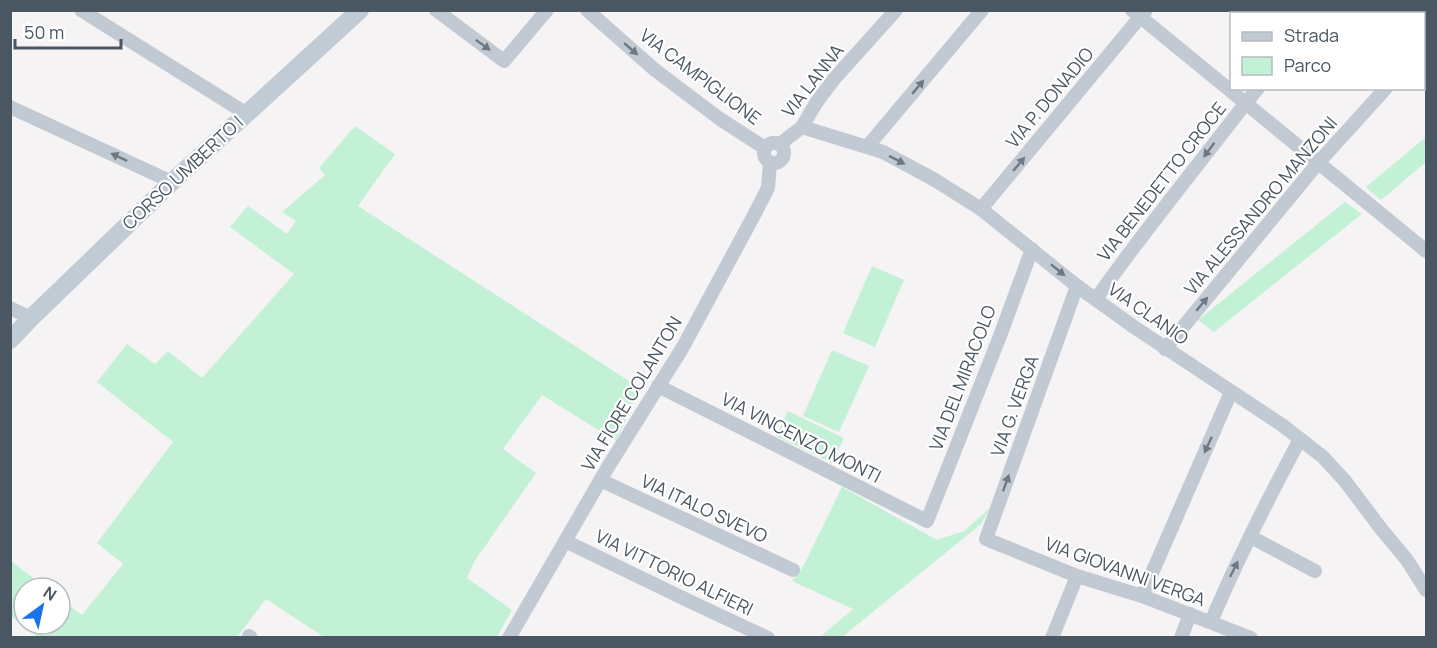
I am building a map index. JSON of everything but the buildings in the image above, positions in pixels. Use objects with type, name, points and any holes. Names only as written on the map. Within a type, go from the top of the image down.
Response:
[{"type":"main road","name":"CORSO UMBERTO I","points":[[10,340],[172,182],[360,10]]},
{"type":"street","points":[[81,10],[247,114]]},
{"type":"street","points":[[436,10],[504,61],[547,10]]},
{"type":"street","name":"VIA CAMPIGLIONE","points":[[587,10],[655,70],[720,119],[765,148]]},
{"type":"street","name":"VIA LANNA","points":[[780,144],[802,127],[834,79],[896,10]]},
{"type":"street","points":[[867,147],[982,10]]},
{"type":"street","points":[[1140,13],[1245,104],[1426,251]]},
{"type":"street","name":"VIA P. DONADIO","points":[[981,209],[1140,13]]},
{"type":"street","name":"VIA BENEDETTO CROCE","points":[[1096,299],[1256,90]]},
{"type":"street","name":"VIA ALESSANDRO MANZONI","points":[[1165,349],[1318,163],[1384,90]]},
{"type":"street","points":[[10,107],[172,182]]},
{"type":"street","name":"VIA CLANIO","points":[[802,127],[882,152],[981,209],[1077,286],[1165,349],[1282,425],[1323,457],[1345,481],[1407,560],[1426,590]]},
{"type":"street","points":[[773,143],[780,144],[784,150],[784,156],[777,164],[770,163],[763,152],[765,148],[773,143]]},
{"type":"street","name":"VIA FIORE COLANTON","points":[[509,638],[600,480],[683,348],[768,188],[770,163]]},
{"type":"street","name":"VIA DEL MIRACOLO","points":[[927,521],[1032,249]]},
{"type":"street","name":"VIA G. VERGA","points":[[986,538],[1077,286]]},
{"type":"street","points":[[10,308],[31,318]]},
{"type":"street","name":"VIA VINCENZO MONTI","points":[[658,386],[927,521]]},
{"type":"street","points":[[1142,596],[1231,392]]},
{"type":"street","points":[[1211,622],[1232,572],[1300,439]]},
{"type":"street","name":"VIA ITALO SVEVO","points":[[600,480],[794,570]]},
{"type":"street","points":[[1251,537],[1315,570]]},
{"type":"street","name":"VIA GIOVANNI VERGA","points":[[986,538],[1077,576],[1142,596],[1251,638]]},
{"type":"street","name":"VIA VITTORIO ALFIERI","points":[[566,541],[768,638]]},
{"type":"street","points":[[1052,638],[1077,576]]},
{"type":"street","points":[[1181,638],[1190,614]]},
{"type":"green space","points":[[355,126],[395,154],[358,206],[640,388],[616,441],[542,395],[503,449],[536,473],[474,562],[467,578],[512,610],[497,637],[324,637],[266,599],[237,637],[38,637],[72,636],[72,608],[82,615],[123,564],[97,543],[173,442],[97,382],[127,344],[155,364],[168,351],[202,378],[294,274],[230,227],[248,206],[287,234],[296,221],[282,212],[325,175],[319,168]]},
{"type":"green space","points":[[1426,137],[1426,162],[1381,200],[1366,187]]},
{"type":"green space","points":[[1345,202],[1362,214],[1214,332],[1198,320]]},
{"type":"green space","points":[[872,266],[904,280],[875,347],[843,333]]},
{"type":"green space","points":[[832,350],[869,366],[839,432],[803,416]]},
{"type":"green space","points":[[788,411],[844,438],[832,463],[776,436]]},
{"type":"green space","points":[[842,487],[937,540],[964,531],[990,508],[981,524],[842,637],[820,637],[853,609],[792,581],[804,565]]},
{"type":"green space","points":[[11,561],[30,576],[12,576],[12,617],[11,616]]}]
